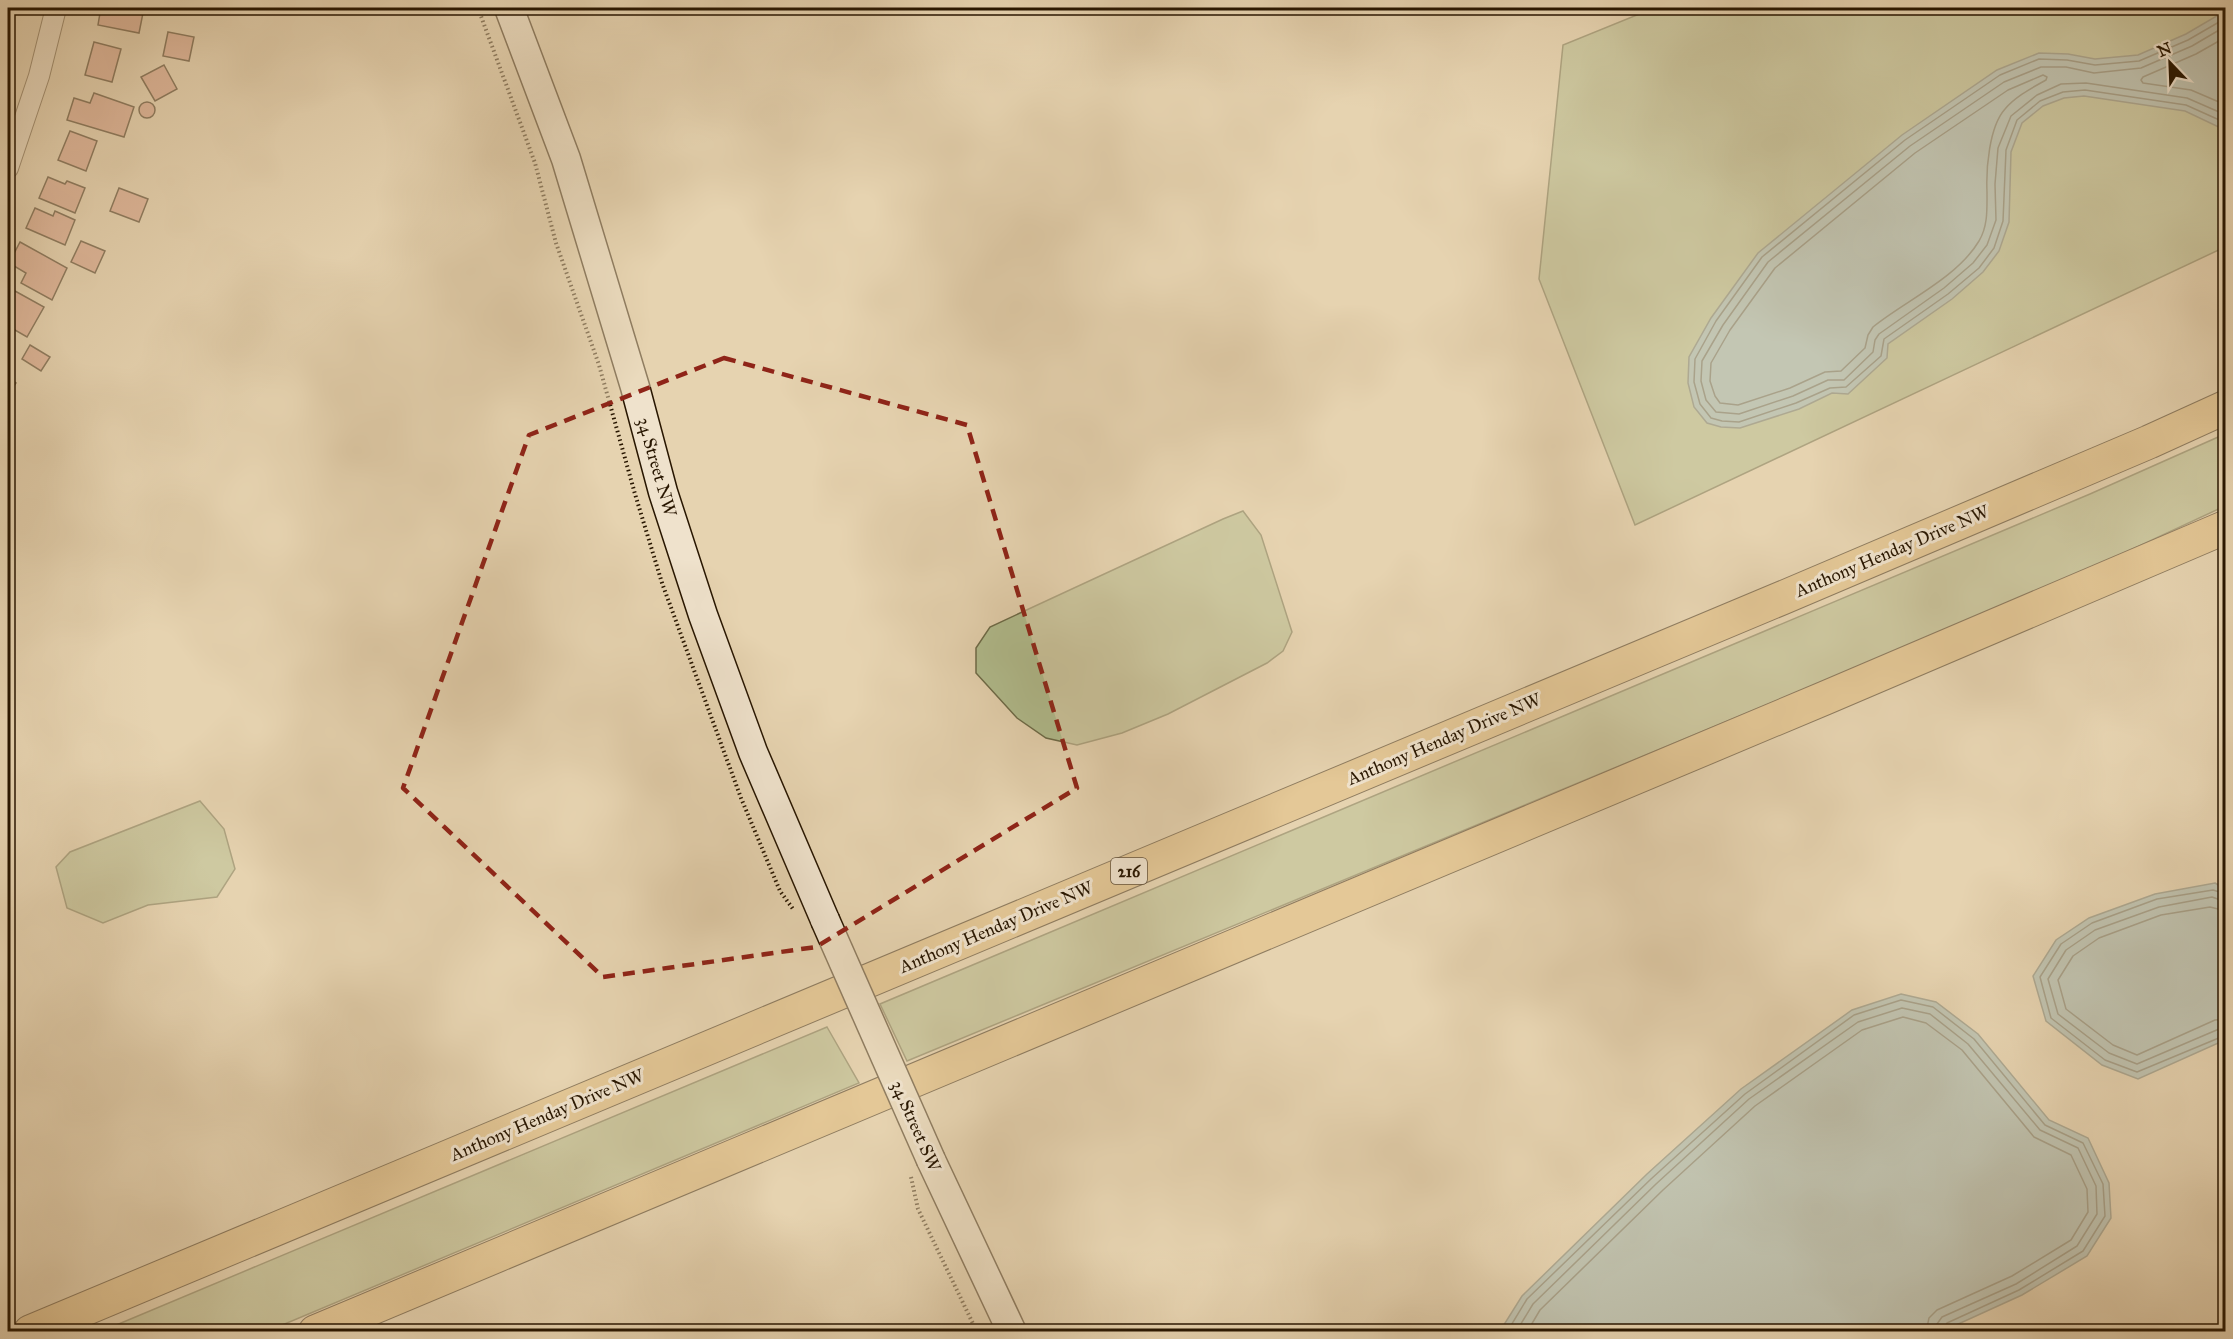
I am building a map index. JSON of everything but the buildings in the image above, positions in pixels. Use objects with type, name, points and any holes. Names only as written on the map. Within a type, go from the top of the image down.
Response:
[{"type":"highway","name":"Anthony Henday Drive NW","points":[[30,1332],[1793,593],[2226,407]]},
{"type":"highway","points":[[315,1332],[2226,527]]},
{"type":"main road","name":"34 Street NW","points":[[509,8],[566,159],[635,387],[663,492],[703,615],[753,752],[825,920]]},
{"type":"main road","name":"34 Street SW","points":[[825,920],[921,1166],[1012,1332]]},
{"type":"street","points":[[8,168],[39,76],[56,8]]},
{"type":"path","points":[[921,1166],[918,1209],[977,1332]]},
{"type":"highlighted area","points":[[724,358],[967,425],[1077,788],[816,947],[603,977],[403,788],[529,435]]},
{"type":"green space","points":[[1654,8],[2225,8],[2225,247],[1635,525],[1539,279],[1563,45]]},
{"type":"green space","points":[[2225,434],[2225,506],[2051,587],[907,1061],[880,1004],[2090,494]]},
{"type":"green space","points":[[1243,511],[1261,535],[1292,632],[1283,651],[1267,663],[1168,714],[1122,733],[1077,745],[1046,738],[1017,718],[976,673],[976,648],[990,627]]},
{"type":"green space","points":[[200,801],[224,829],[235,869],[217,897],[148,905],[103,923],[67,908],[56,867],[70,852]]},
{"type":"green space","points":[[827,1027],[859,1083],[268,1331],[102,1331]]},
{"type":"water","points":[[2225,11],[2225,130],[2185,111],[2084,96],[2064,98],[2043,106],[2022,123],[2011,152],[2009,222],[1999,251],[1983,272],[1952,299],[1888,344],[1887,358],[1848,394],[1832,393],[1799,409],[1740,428],[1721,427],[1707,423],[1694,407],[1688,383],[1689,357],[1711,318],[1758,253],[1902,135],[1997,70],[2039,53],[2068,54],[2095,59],[2138,55],[2186,34]]},
{"type":"water","points":[[2215,883],[2225,889],[2225,1040],[2138,1079],[2102,1065],[2046,1021],[2033,976],[2056,940],[2089,918],[2155,894]]},
{"type":"water","points":[[1901,994],[1936,1002],[1978,1034],[2049,1120],[2088,1138],[2109,1183],[2111,1218],[2087,1256],[2022,1295],[1943,1331],[1500,1331],[1522,1296],[1647,1174],[1741,1089],[1852,1010]]}]
